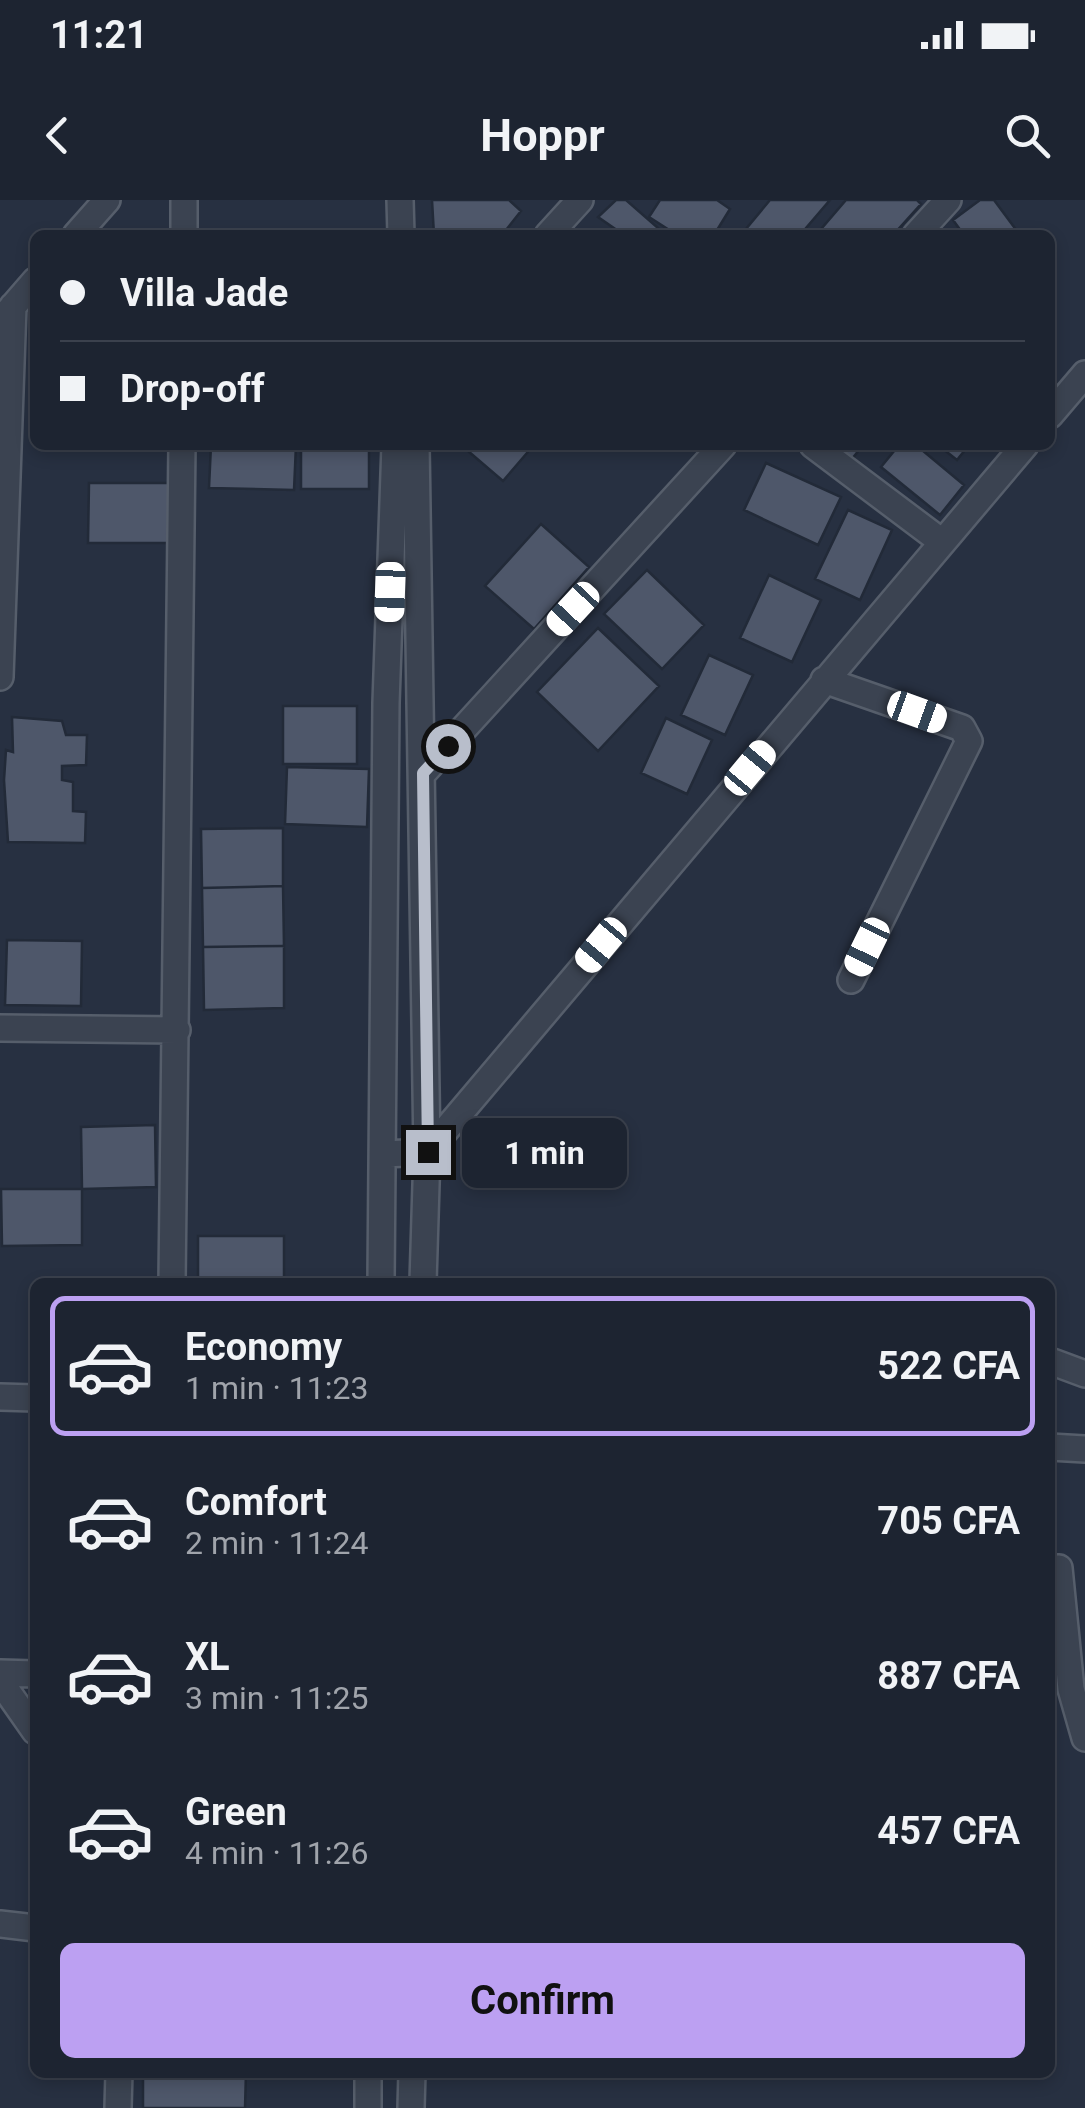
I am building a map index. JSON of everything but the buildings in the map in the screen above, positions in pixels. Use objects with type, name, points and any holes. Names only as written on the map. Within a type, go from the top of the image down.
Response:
[{"type":"street","points":[[80,230],[106,200]]},
{"type":"street","points":[[184,200],[184,230]]},
{"type":"street","points":[[400,200],[401,230]]},
{"type":"street","points":[[553,230],[580,200]]},
{"type":"street","points":[[921,230],[948,200]]},
{"type":"street","points":[[0,678],[6,314],[30,287]]},
{"type":"street","points":[[1055,409],[1085,374]]},
{"type":"street","points":[[172,1278],[182,450]]},
{"type":"street","points":[[381,1278],[386,703],[395,450]]},
{"type":"street","points":[[416,450],[428,1152],[424,1278]]},
{"type":"street","points":[[423,773],[719,450]]},
{"type":"street","points":[[820,450],[942,542]]},
{"type":"street","points":[[384,1154],[428,1152],[1020,450]]},
{"type":"street","points":[[824,680],[962,728],[969,741],[851,980]]},
{"type":"street","points":[[0,1028],[176,1030]]},
{"type":"street","points":[[1055,1363],[1085,1374]]},
{"type":"street","points":[[0,1397],[30,1398]]},
{"type":"street","points":[[1055,1447],[1085,1450]]},
{"type":"street","points":[[1058,1568],[1071,1689],[1085,1738]]},
{"type":"street","points":[[0,1673],[30,1674]]},
{"type":"street","points":[[0,1681],[30,1724]]},
{"type":"street","points":[[0,1924],[30,1927]]},
{"type":"street","points":[[118,2078],[118,2108]]},
{"type":"street","points":[[368,2078],[368,2108]]},
{"type":"street","points":[[411,2108],[412,2078]]},
{"type":"route","points":[[428,1152],[423,773],[448,746]]}]
